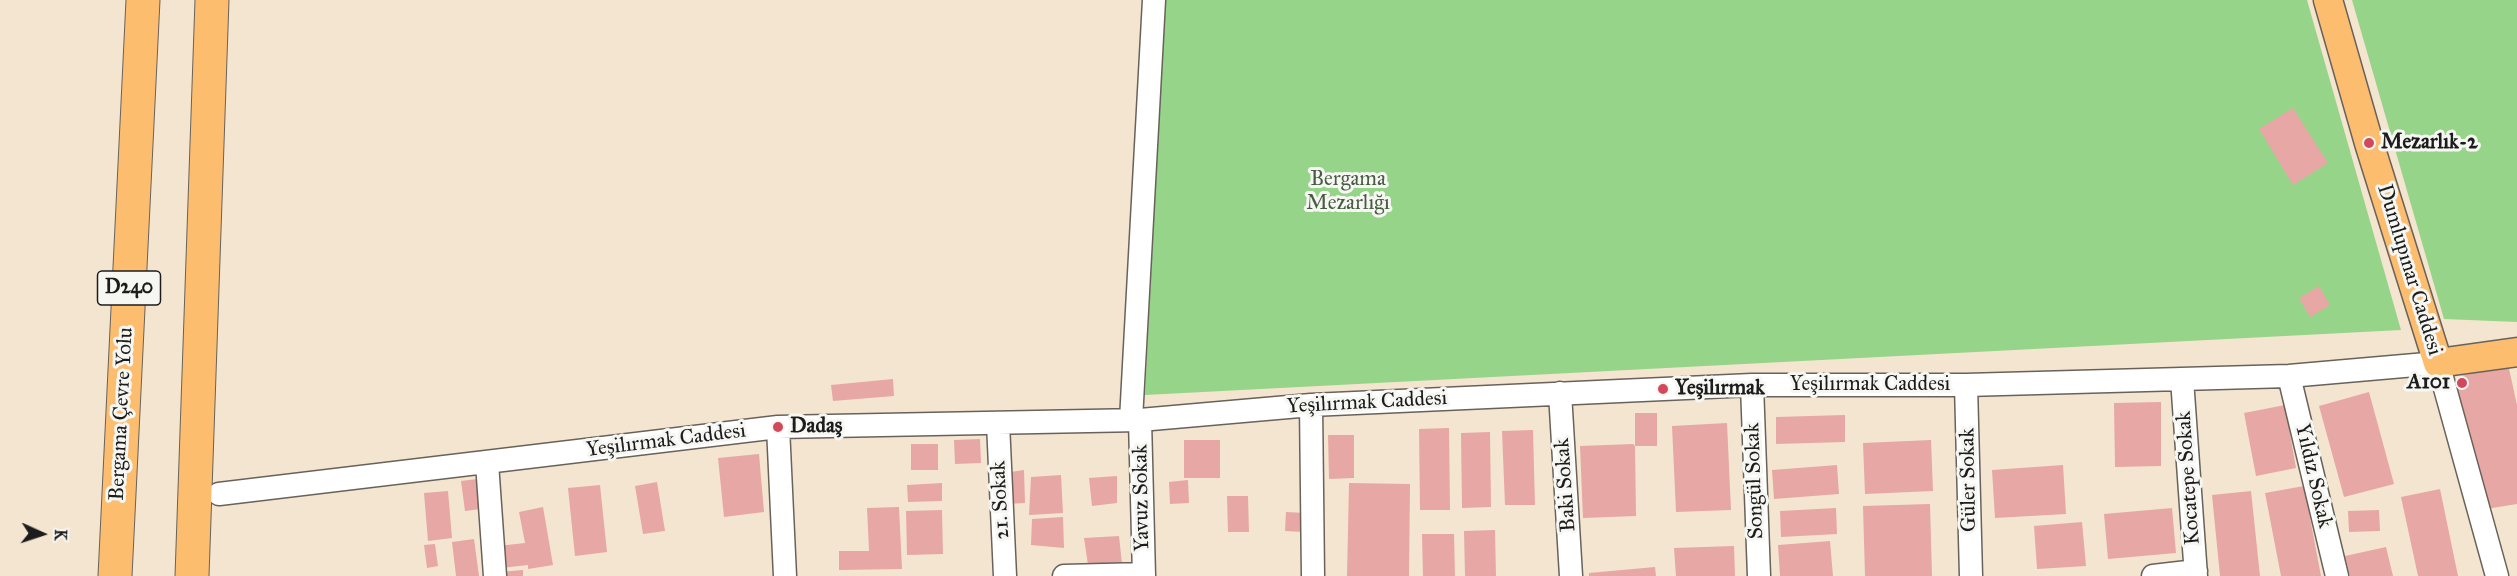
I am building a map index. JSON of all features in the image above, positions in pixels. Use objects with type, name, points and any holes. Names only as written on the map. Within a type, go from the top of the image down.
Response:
[{"type":"highway","name":"Bergama Çevre Yolu","points":[[115,576],[143,0]]},
{"type":"highway","points":[[192,576],[212,0]]},
{"type":"main road","name":"Dumlupınar Caddesi","points":[[2328,0],[2369,143],[2438,363]]},
{"type":"main road","name":"Yeşilırmak Caddesi","points":[[2438,363],[2517,352]]},
{"type":"street","name":"Yavuz Sokak","points":[[1144,575],[1136,420],[1154,0]]},
{"type":"street","name":"Yeşilırmak Caddesi","points":[[219,494],[778,427],[1136,420],[1311,405],[1752,385],[1966,385],[2289,376],[2438,363]]},
{"type":"street","name":"Dumlupınar Caddesi","points":[[2438,363],[2497,576]]},
{"type":"street","name":"Yıldız Sokak","points":[[2289,376],[2337,576]]},
{"type":"street","name":"Kocatepe Sokak","points":[[2182,380],[2196,574]]},
{"type":"street","name":"Songül Sokak","points":[[1752,385],[1759,576]]},
{"type":"street","name":"Güler Sokak","points":[[1966,385],[1971,576]]},
{"type":"street","name":"Baki Sokak","points":[[1560,393],[1571,576]]},
{"type":"street","points":[[1311,405],[1313,576]]},
{"type":"street","name":"21. Sokak","points":[[998,423],[1005,576]]},
{"type":"street","points":[[778,427],[785,576]]},
{"type":"street","points":[[488,463],[495,576]]},
{"type":"street","points":[[2153,576],[2196,574]]},
{"type":"street","points":[[1064,576],[1144,575]]},
{"type":"green space","name":"Bergama Mezarlığı","points":[[1164,0],[2307,0],[2401,330],[1145,395]]},
{"type":"green space","points":[[2352,0],[2517,0],[2517,322],[2444,319]]},
{"type":"building","points":[[2293,108],[2328,163],[2293,185],[2259,129]]},
{"type":"building","points":[[2319,286],[2330,305],[2310,317],[2299,298]]},
{"type":"building","points":[[2508,364],[2517,405],[2517,504],[2486,509],[2454,392],[2461,376]]},
{"type":"building","points":[[893,379],[894,396],[833,401],[831,385]]},
{"type":"building","points":[[2369,392],[2394,484],[2344,497],[2319,406]]},
{"type":"building","points":[[2161,402],[2161,466],[2115,467],[2114,403]]},
{"type":"building","points":[[2285,405],[2296,468],[2256,476],[2244,413]]},
{"type":"building","points":[[1635,413],[1657,413],[1657,446],[1635,446]]},
{"type":"building","points":[[1845,415],[1845,442],[1776,444],[1776,417]]},
{"type":"building","points":[[1727,423],[1731,510],[1676,512],[1672,426]]},
{"type":"building","points":[[1449,428],[1450,510],[1420,510],[1419,429]]},
{"type":"building","points":[[1533,430],[1535,505],[1505,505],[1502,431]]},
{"type":"building","points":[[1490,432],[1491,507],[1462,508],[1461,433]]},
{"type":"building","points":[[1328,435],[1354,435],[1354,478],[1329,479]]},
{"type":"building","points":[[980,439],[981,463],[955,464],[954,440]]},
{"type":"building","points":[[1184,440],[1220,440],[1220,478],[1184,478]]},
{"type":"building","points":[[1931,440],[1933,491],[1865,494],[1863,443]]},
{"type":"building","points":[[911,444],[938,444],[938,470],[911,470]]},
{"type":"building","points":[[1633,444],[1635,446],[1636,516],[1583,518],[1580,446]]},
{"type":"building","points":[[759,454],[764,512],[724,517],[718,458]]},
{"type":"building","points":[[1837,465],[1839,494],[1774,499],[1772,470]]},
{"type":"building","points":[[2063,465],[2066,514],[1995,518],[1992,470]]},
{"type":"building","points":[[1024,470],[1025,503],[1006,504],[1004,473]]},
{"type":"building","points":[[1061,475],[1063,513],[1029,515],[1031,477]]},
{"type":"building","points":[[1117,476],[1117,503],[1092,506],[1089,478]]},
{"type":"building","points":[[477,479],[481,509],[465,511],[461,481]]},
{"type":"building","points":[[1188,480],[1189,503],[1170,504],[1169,482]]},
{"type":"building","points":[[657,482],[665,531],[643,534],[635,486]]},
{"type":"building","points":[[942,483],[942,501],[908,502],[907,485]]},
{"type":"building","points":[[1349,483],[1410,484],[1409,576],[1347,576]]},
{"type":"building","points":[[600,485],[607,552],[575,556],[568,488]]},
{"type":"building","points":[[2304,486],[2321,576],[2281,576],[2265,493]]},
{"type":"building","points":[[2440,489],[2458,576],[2418,576],[2401,497]]},
{"type":"building","points":[[448,491],[452,538],[428,541],[424,493]]},
{"type":"building","points":[[2251,491],[2260,576],[2220,576],[2212,495]]},
{"type":"building","points":[[1227,496],[1248,496],[1249,532],[1228,532]]},
{"type":"building","points":[[1930,504],[1932,576],[1865,576],[1863,506]]},
{"type":"building","points":[[543,507],[553,565],[528,569],[528,565],[501,568],[498,546],[525,543],[519,512]]},
{"type":"building","points":[[899,507],[902,569],[839,570],[839,551],[869,551],[867,508]]},
{"type":"building","points":[[1836,508],[1837,534],[1781,537],[1780,511]]},
{"type":"building","points":[[2172,508],[2176,553],[2108,559],[2104,514]]},
{"type":"building","points":[[942,510],[943,554],[907,555],[906,511]]},
{"type":"building","points":[[2379,510],[2380,531],[2349,532],[2348,511]]},
{"type":"building","points":[[1286,512],[1305,513],[1304,532],[1285,531]]},
{"type":"building","points":[[1063,517],[1064,548],[1031,545],[1032,519]]},
{"type":"building","points":[[2082,522],[2086,566],[2037,569],[2034,526]]},
{"type":"building","points":[[1495,530],[1496,576],[1465,576],[1464,531]]},
{"type":"building","points":[[1422,534],[1454,534],[1455,576],[1423,576]]},
{"type":"building","points":[[1119,536],[1122,564],[1088,565],[1084,538]]},
{"type":"building","points":[[474,539],[479,576],[456,576],[452,542]]},
{"type":"building","points":[[1830,541],[1833,576],[1780,576],[1778,545]]},
{"type":"building","points":[[435,544],[438,566],[427,568],[424,545]]},
{"type":"building","points":[[1734,546],[1735,576],[1676,576],[1674,548]]},
{"type":"building","points":[[2386,547],[2393,576],[2350,576],[2345,556]]},
{"type":"building","points":[[1655,567],[1656,576],[1589,576],[1589,573]]},
{"type":"building","points":[[523,570],[523,576],[500,576],[500,572]]},
{"type":"place","name":"Mezarlık-2","points":[[2369,143]]},
{"type":"place","name":"A101","points":[[2462,383]]},
{"type":"place","name":"Yeşilırmak","points":[[1663,389]]},
{"type":"place","name":"Dadaş","points":[[778,427]]}]
